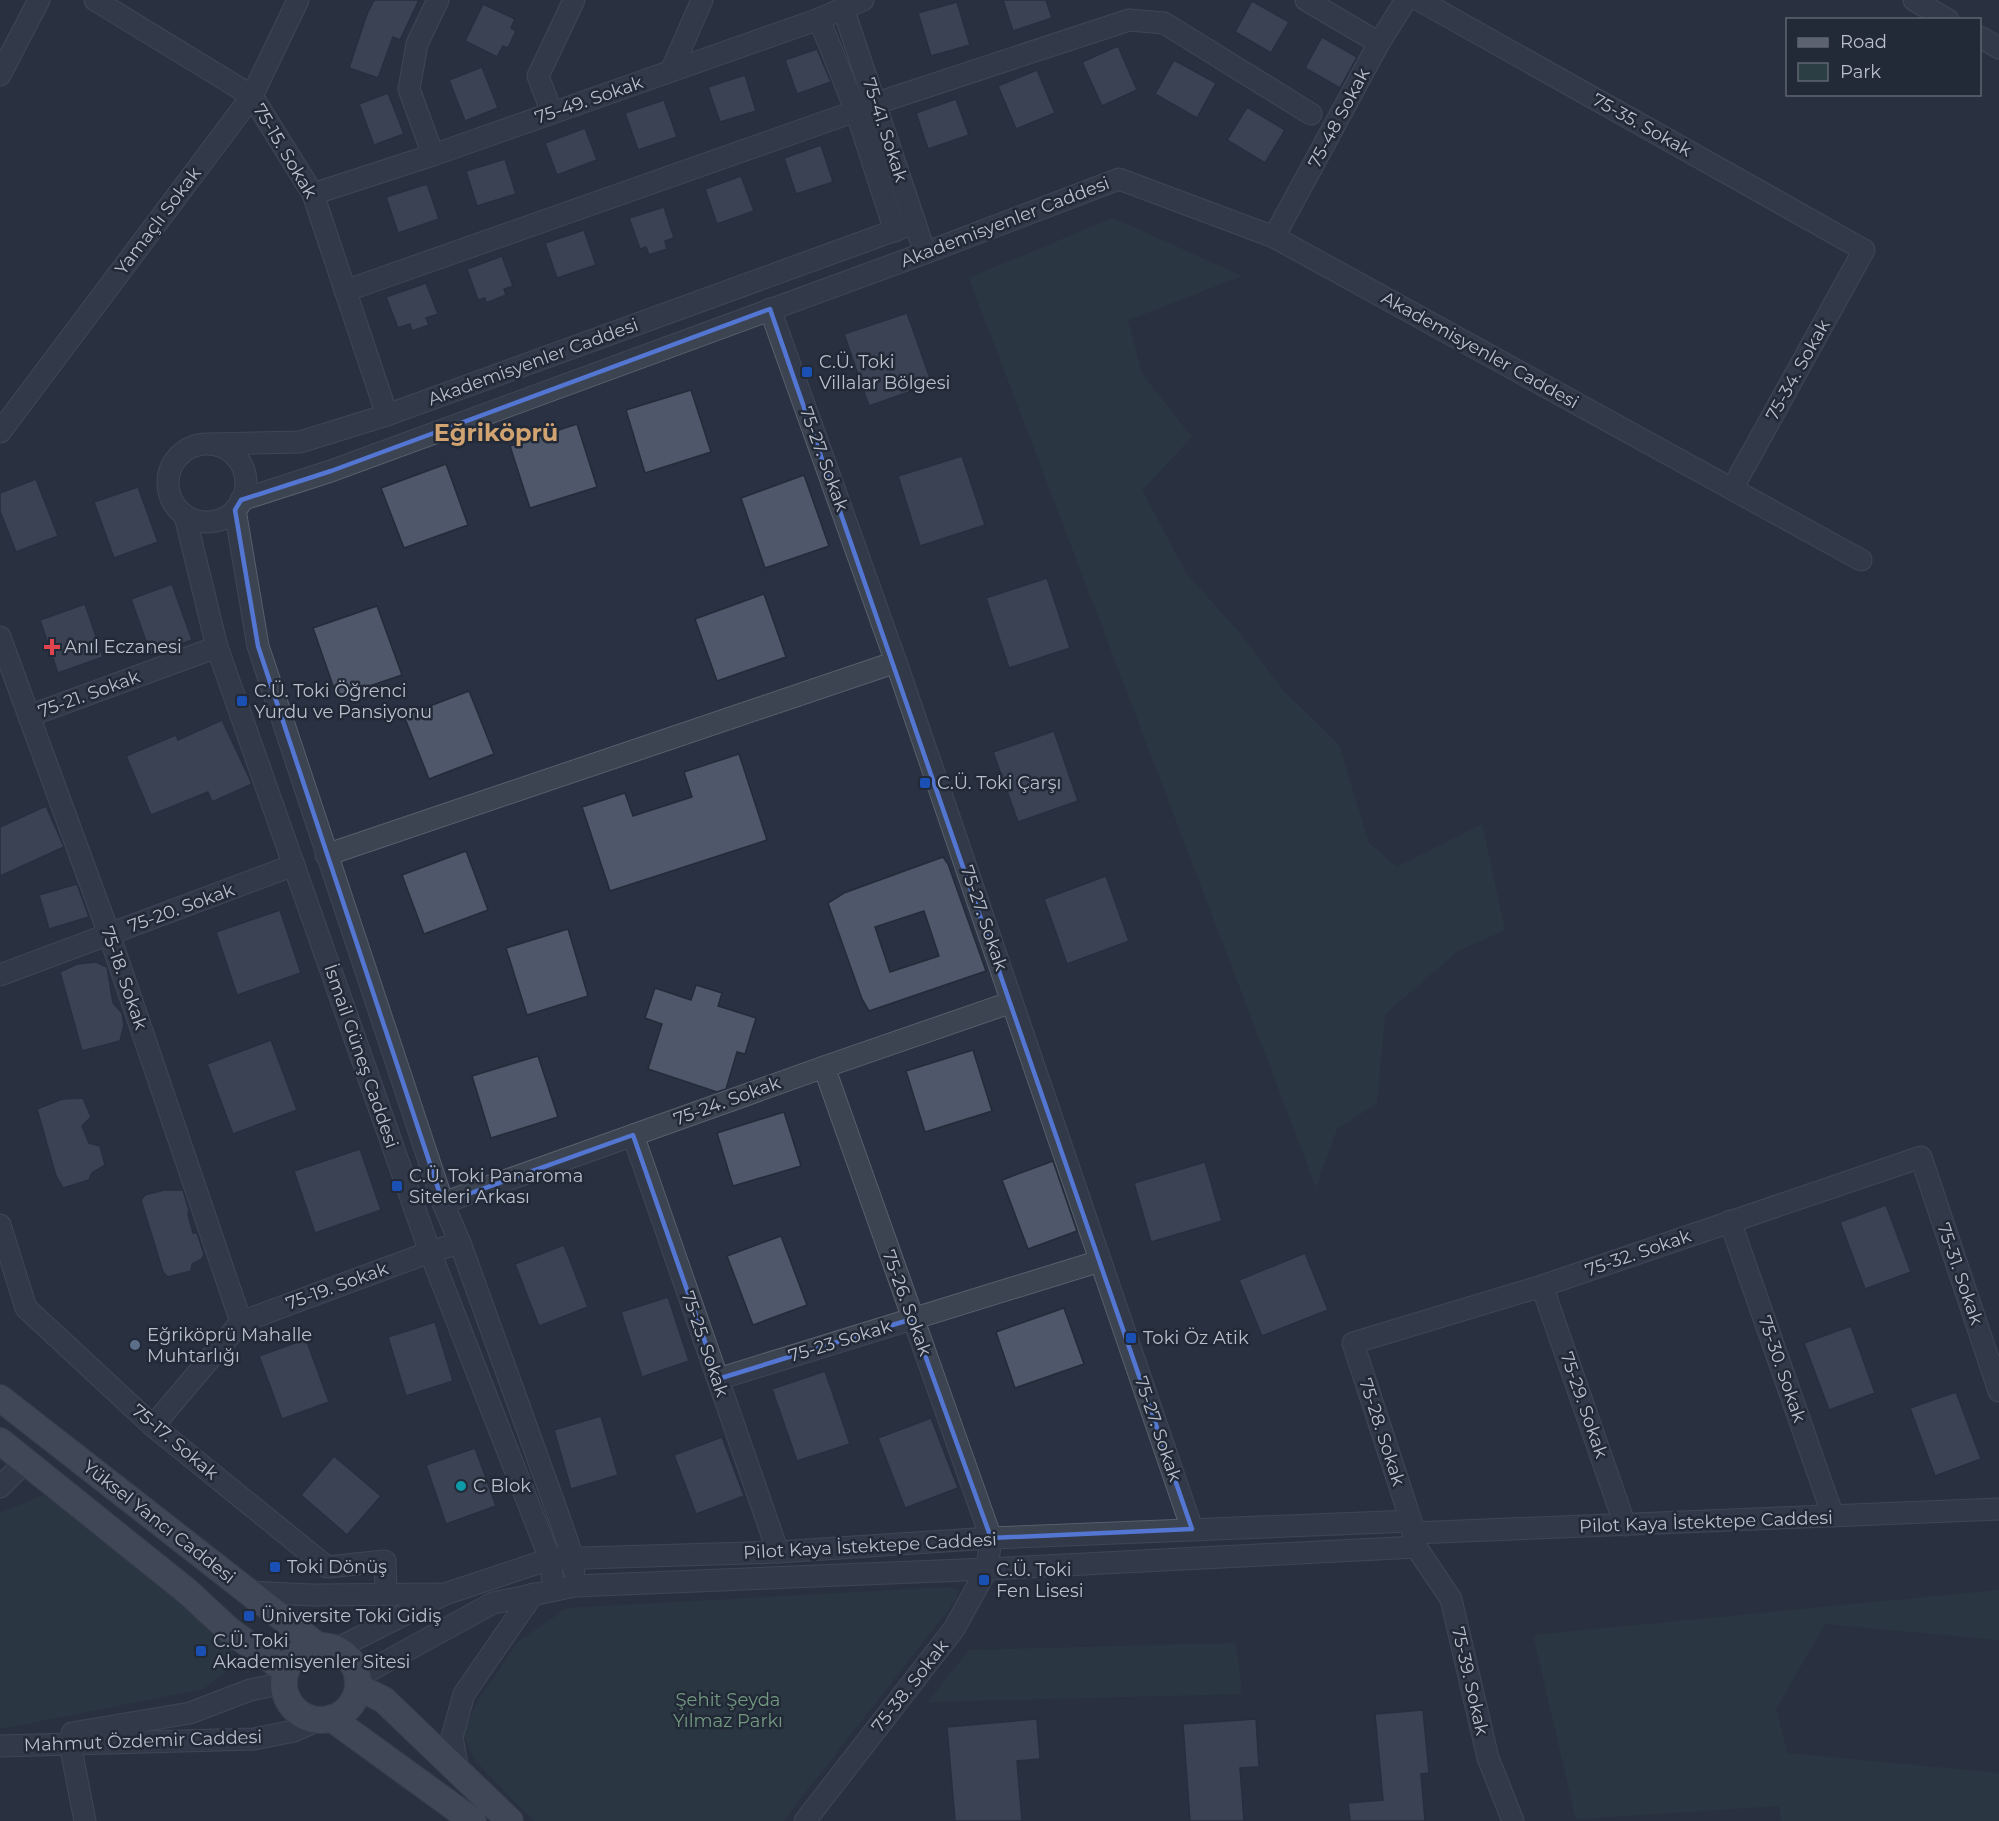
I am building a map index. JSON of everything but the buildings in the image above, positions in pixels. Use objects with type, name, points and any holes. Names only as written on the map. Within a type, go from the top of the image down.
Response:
[{"type":"main road","name":"Yüksel Yancı Caddesi","points":[[0,1398],[249,1592],[327,1647]]},
{"type":"main road","name":"Yüksel Yancı Caddesi","points":[[0,1441],[188,1592],[285,1677]]},
{"type":"main road","points":[[327,1647],[350,1660],[358,1682],[355,1698],[341,1714],[325,1719],[308,1717],[298,1712],[291,1704],[286,1694],[285,1677],[298,1653],[327,1647]]},
{"type":"main road","points":[[358,1682],[384,1700],[510,1821]]},
{"type":"main road","points":[[325,1719],[473,1821]]},
{"type":"street","points":[[0,75],[39,0]]},
{"type":"street","name":"75-15. Sokak","points":[[95,0],[252,96],[313,194],[387,415]]},
{"type":"street","name":"Yamaçlı Sokak","points":[[0,432],[252,96],[298,0]]},
{"type":"street","points":[[433,155],[409,89],[417,44],[438,0]]},
{"type":"street","points":[[552,113],[538,76],[574,0]]},
{"type":"street","points":[[671,71],[702,0]]},
{"type":"street","name":"75-49. Sokak","points":[[313,194],[433,155],[819,19],[863,0]]},
{"type":"street","points":[[1306,0],[1379,43]]},
{"type":"street","name":"75-48 Sokak","points":[[1274,237],[1379,43],[1406,0]]},
{"type":"street","name":"75-35. Sokak","points":[[1419,0],[1864,250]]},
{"type":"street","points":[[1914,0],[1945,18]]},
{"type":"street","name":"75-41. Sokak","points":[[843,8],[925,253]]},
{"type":"street","name":"75-41. Sokak","points":[[819,19],[856,111],[895,231]]},
{"type":"street","points":[[877,104],[1129,20],[1164,23],[1311,114]]},
{"type":"street","points":[[1981,38],[1999,48]]},
{"type":"street","points":[[345,291],[856,111]]},
{"type":"street","name":"Akademisyenler Caddesi","points":[[238,505],[925,253],[1119,179],[1274,237],[1861,560]]},
{"type":"street","name":"Akademisyenler Caddesi","points":[[211,444],[300,442],[387,415],[915,223]]},
{"type":"street","name":"75-34. Sokak","points":[[1732,489],[1864,250]]},
{"type":"street","name":"75-27. Sokak","points":[[770,309],[896,662],[1192,1529]]},
{"type":"street","points":[[199,444],[211,444],[233,454],[241,464],[245,476],[245,488],[238,505],[224,518],[211,522],[198,521],[185,516],[175,506],[169,494],[167,481],[170,468],[178,456],[199,444]]},
{"type":"street","name":"İsmail Güneş Caddesi","points":[[238,505],[258,646],[443,1203],[460,1243],[573,1558],[575,1586]]},
{"type":"street","name":"İsmail Güneş Caddesi","points":[[185,516],[216,647],[430,1252],[550,1559],[544,1592]]},
{"type":"street","name":"75-18. Sokak","points":[[0,637],[109,934],[241,1322]]},
{"type":"street","name":"75-21. Sokak","points":[[29,716],[216,647]]},
{"type":"street","points":[[326,855],[896,662]]},
{"type":"street","name":"75-20. Sokak","points":[[0,975],[294,865]]},
{"type":"street","name":"75-24. Sokak","points":[[443,1203],[1012,1002]]},
{"type":"street","name":"75-26. Sokak","points":[[824,1067],[991,1538]]},
{"type":"street","name":"75-25. Sokak","points":[[633,1135],[778,1552]]},
{"type":"street","name":"75-32. Sokak","points":[[1353,1343],[1542,1286],[1921,1157]]},
{"type":"street","name":"75-31. Sokak","points":[[1921,1157],[1999,1391]]},
{"type":"street","name":"75-30. Sokak","points":[[1730,1221],[1833,1516]]},
{"type":"street","name":"75-17. Sokak","points":[[0,1226],[27,1308],[153,1426],[327,1567],[385,1561],[386,1594]]},
{"type":"street","name":"75-19. Sokak","points":[[153,1426],[241,1322],[460,1243]]},
{"type":"street","name":"75-23 Sokak","points":[[718,1379],[1100,1261]]},
{"type":"street","name":"75-29. Sokak","points":[[1542,1286],[1625,1525]]},
{"type":"street","name":"75-28. Sokak","points":[[1353,1343],[1413,1534]]},
{"type":"street","points":[[0,1487],[26,1461]]},
{"type":"street","name":"Pilot Kaya İstektepe Caddesi","points":[[358,1682],[493,1603],[575,1586],[987,1569],[1413,1534],[1999,1509]]},
{"type":"street","name":"Pilot Kaya İstektepe Caddesi","points":[[327,1647],[445,1594],[550,1559],[778,1552],[991,1538],[1192,1529],[1413,1534]]},
{"type":"street","name":"75-39. Sokak","points":[[1413,1534],[1451,1599],[1488,1758],[1513,1821]]},
{"type":"street","name":"75-38. Sokak","points":[[805,1821],[954,1629],[987,1569],[991,1538]]},
{"type":"street","points":[[249,1592],[312,1595],[445,1594]]},
{"type":"street","points":[[458,1771],[452,1737],[464,1694],[544,1592]]},
{"type":"street","name":"Mahmut Özdemir Caddesi","points":[[0,1746],[190,1713],[285,1677]]},
{"type":"street","name":"Mahmut Özdemir Caddesi","points":[[0,1746],[254,1739],[294,1731],[325,1719]]},
{"type":"street","points":[[70,1744],[85,1821]]},
{"type":"highlighted area","points":[[770,309],[1192,1529],[991,1538],[912,1319],[718,1379],[633,1135],[443,1203],[258,646],[235,510],[241,500],[331,471]]},
{"type":"green space","points":[[1113,218],[1242,276],[1128,320],[1142,374],[1192,437],[1142,490],[1186,573],[1237,630],[1284,691],[1339,745],[1369,843],[1397,867],[1482,824],[1505,930],[1458,951],[1385,1014],[1377,1103],[1337,1129],[1316,1187],[969,278]]},
{"type":"green space","points":[[44,1495],[226,1638],[233,1652],[225,1673],[203,1689],[0,1729],[0,1513]]},
{"type":"green space","name":"Şehit Şeyda Yılmaz Parkı","points":[[949,1587],[958,1591],[956,1600],[783,1821],[535,1821],[475,1760],[463,1733],[477,1702],[518,1642],[567,1608]]},
{"type":"green space","points":[[1999,1590],[1999,1640],[1825,1624],[1776,1709],[1787,1753],[1999,1773],[1999,1821],[1781,1821],[1779,1806],[1576,1819],[1533,1635]]},
{"type":"green space","points":[[1236,1643],[1242,1694],[928,1702],[969,1650]]},
{"type":"place","name":"C.Ü. Toki Villalar Bölgesi","points":[[807,372]]},
{"type":"place","name":"Anıl Eczanesi","points":[[52,647]]},
{"type":"place","name":"C.Ü. Toki Öğrenci Yurdu ve Pansiyonu","points":[[242,701]]},
{"type":"place","name":"C.Ü. Toki Çarşı","points":[[925,783]]},
{"type":"place","name":"C.Ü. Toki Panaroma Siteleri Arkası","points":[[397,1186]]},
{"type":"place","name":"Toki Öz Atik","points":[[1131,1338]]},
{"type":"place","name":"Eğriköprü Mahalle Muhtarlığı","points":[[135,1345]]},
{"type":"place","name":"C Blok","points":[[461,1486]]},
{"type":"place","name":"Toki Dönüş","points":[[275,1567]]},
{"type":"place","name":"C.Ü. Toki Fen Lisesi","points":[[984,1580]]},
{"type":"place","name":"Üniversite Toki Gidiş","points":[[249,1616]]},
{"type":"place","name":"C.Ü. Toki Akademisyenler Sitesi","points":[[201,1651]]},
{"type":"district","name":"Eğriköprü","points":[[496,432]]}]
